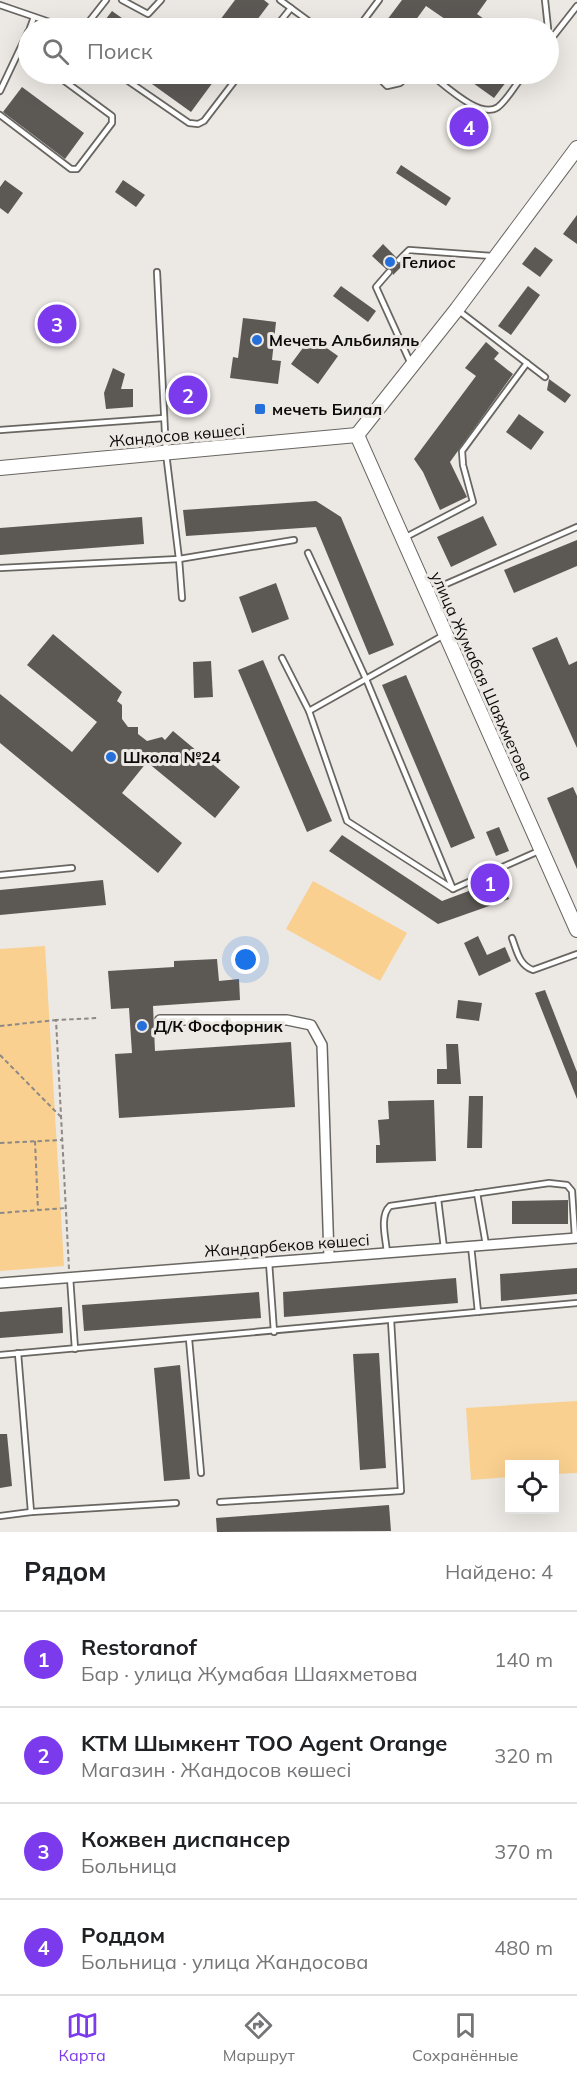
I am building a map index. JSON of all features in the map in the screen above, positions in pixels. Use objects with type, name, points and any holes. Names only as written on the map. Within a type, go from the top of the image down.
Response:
[{"type":"street","points":[[357,435],[457,309],[577,148]]},
{"type":"street","name":"улица Жумабая Шаяхметова","points":[[357,435],[575,922]]},
{"type":"street","name":"Жандосов көшесі","points":[[0,468],[357,435]]},
{"type":"street","points":[[160,1020],[287,1020],[311,1025],[322,1045],[329,1257]]},
{"type":"street","name":"Жандарбеков көшесі","points":[[0,1283],[576,1238]]},
{"type":"lane","points":[[92,18],[106,0]]},
{"type":"lane","points":[[122,0],[148,14],[161,0]]},
{"type":"lane","points":[[280,0],[304,18]]},
{"type":"lane","points":[[366,18],[379,0]]},
{"type":"lane","points":[[545,0],[547,18]]},
{"type":"lane","points":[[0,5],[34,18]]},
{"type":"lane","points":[[559,29],[577,6]]},
{"type":"lane","points":[[283,18],[291,8]]},
{"type":"lane","points":[[0,91],[18,57]]},
{"type":"lane","points":[[0,115],[71,169],[78,169],[112,123],[112,116],[69,84]]},
{"type":"lane","points":[[132,84],[189,123],[198,124],[204,121],[232,84]]},
{"type":"lane","points":[[443,84],[475,108],[489,111],[498,107],[516,84]]},
{"type":"lane","points":[[399,260],[409,250],[495,257]]},
{"type":"lane","points":[[157,272],[166,453],[182,598]]},
{"type":"lane","points":[[389,272],[376,287],[412,366]]},
{"type":"lane","points":[[457,309],[545,376]]},
{"type":"lane","points":[[404,538],[473,502],[463,465],[462,452],[527,363]]},
{"type":"lane","points":[[0,430],[164,418]]},
{"type":"lane","points":[[427,592],[577,528]]},
{"type":"lane","points":[[0,568],[179,558],[294,540]]},
{"type":"lane","points":[[308,553],[366,679],[453,889]]},
{"type":"lane","points":[[309,711],[446,634]]},
{"type":"lane","points":[[282,658],[309,711],[347,821],[453,889]]},
{"type":"lane","points":[[453,889],[541,850]]},
{"type":"lane","points":[[0,875],[72,868]]},
{"type":"lane","points":[[512,938],[521,962],[533,970],[577,954]]},
{"type":"lane","points":[[387,1253],[384,1217],[390,1206],[549,1183],[567,1185],[572,1191],[576,1238]]},
{"type":"lane","points":[[477,1193],[486,1245]]},
{"type":"lane","points":[[438,1199],[444,1248]]},
{"type":"lane","points":[[471,1246],[478,1312]]},
{"type":"lane","points":[[269,1262],[274,1332]]},
{"type":"lane","points":[[70,1277],[75,1349]]},
{"type":"lane","points":[[0,1355],[577,1303]]},
{"type":"lane","points":[[220,1502],[401,1491],[391,1320]]},
{"type":"lane","points":[[189,1339],[201,1473]]},
{"type":"lane","points":[[18,1353],[31,1512]]},
{"type":"lane","points":[[0,1516],[176,1503]]},
{"type":"path","points":[[0,1026],[98,1018]]},
{"type":"path","points":[[56,1020],[70,1277]]},
{"type":"path","points":[[0,1055],[61,1117]]},
{"type":"path","points":[[0,1143],[62,1140]]},
{"type":"path","points":[[35,1141],[38,1210]]},
{"type":"path","points":[[0,1213],[66,1208]]},
{"type":"shaded area","points":[[313,881],[407,933],[380,981],[286,929]]},
{"type":"shaded area","points":[[45,946],[64,1266],[0,1271],[0,949]]},
{"type":"shaded area","points":[[577,1401],[577,1473],[559,1474],[559,1460],[505,1460],[505,1477],[471,1480],[466,1408]]},
{"type":"building","points":[[235,0],[264,0],[269,4],[258,18],[222,18]]},
{"type":"building","points":[[402,0],[487,0],[477,14],[483,18],[443,18],[426,6],[417,18],[388,18]]},
{"type":"building","points":[[112,11],[122,18],[107,18]]},
{"type":"building","points":[[152,84],[212,84],[191,112]]},
{"type":"building","points":[[474,84],[504,84],[494,98]]},
{"type":"building","points":[[22,87],[84,133],[65,159],[3,112]]},
{"type":"building","points":[[401,165],[451,198],[446,206],[396,173]]},
{"type":"building","points":[[5,180],[23,193],[8,214],[0,208],[0,187]]},
{"type":"building","points":[[123,180],[145,195],[136,207],[115,192]]},
{"type":"building","points":[[577,215],[577,244],[563,234]]},
{"type":"building","points":[[383,244],[396,257],[396,264],[404,264],[393,275],[392,269],[386,269],[372,256]]},
{"type":"building","points":[[535,247],[553,260],[540,277],[522,264]]},
{"type":"building","points":[[341,286],[376,311],[368,322],[333,296]]},
{"type":"building","points":[[528,286],[540,295],[511,335],[498,326]]},
{"type":"building","name":"Мечеть Альбиляль","points":[[243,318],[276,322],[272,360],[281,361],[278,384],[230,378],[233,357],[238,358]]},
{"type":"building","points":[[311,337],[338,356],[318,384],[291,364]]},
{"type":"building","points":[[486,342],[499,353],[494,359],[513,374],[450,462],[467,497],[440,510],[423,472],[414,459],[476,376],[465,368]]},
{"type":"building","points":[[113,368],[125,374],[121,389],[133,389],[133,407],[106,409],[104,393]]},
{"type":"building","points":[[176,377],[200,377],[199,414],[175,413]]},
{"type":"building","points":[[549,379],[571,395],[565,403],[547,390]]},
{"type":"building","points":[[519,414],[544,432],[531,450],[506,432]]},
{"type":"building","points":[[316,501],[341,517],[394,645],[369,655],[316,527],[186,536],[183,510]]},
{"type":"building","points":[[483,516],[497,545],[451,567],[437,537]]},
{"type":"building","points":[[142,517],[144,544],[0,555],[0,528]]},
{"type":"building","points":[[577,540],[577,566],[514,593],[504,570]]},
{"type":"building","points":[[276,583],[289,619],[252,633],[239,597]]},
{"type":"building","name":"Школа №24","points":[[53,634],[122,692],[117,701],[122,705],[122,719],[128,727],[138,727],[138,734],[147,741],[162,737],[165,740],[173,731],[240,787],[215,818],[147,762],[122,793],[182,843],[158,873],[0,743],[0,694],[72,752],[97,722],[27,665]]},
{"type":"building","points":[[557,637],[569,665],[577,661],[577,748],[532,648]]},
{"type":"building","points":[[263,660],[332,821],[307,832],[238,670]]},
{"type":"building","points":[[211,661],[213,697],[194,698],[193,662]]},
{"type":"building","points":[[406,675],[475,838],[451,848],[382,685]]},
{"type":"building","points":[[573,787],[577,796],[577,869],[547,798]]},
{"type":"building","points":[[499,827],[509,851],[496,856],[486,832]]},
{"type":"building","points":[[342,835],[442,901],[501,879],[509,899],[438,924],[329,851]]},
{"type":"building","points":[[103,880],[106,905],[0,915],[0,890]]},
{"type":"building","points":[[478,936],[487,955],[505,947],[511,961],[479,976],[464,943]]},
{"type":"building","name":"Д/К Фосфорник","points":[[217,959],[219,981],[239,979],[240,1000],[153,1006],[155,1051],[291,1042],[295,1107],[119,1118],[115,1054],[132,1053],[129,1008],[111,1009],[108,971],[174,967],[174,961]]},
{"type":"building","points":[[545,990],[577,1072],[577,1099],[535,993]]},
{"type":"building","points":[[458,1000],[482,1003],[479,1021],[456,1018]]},
{"type":"building","points":[[446,1044],[458,1044],[461,1084],[437,1084],[437,1069],[447,1069]]},
{"type":"building","points":[[469,1096],[483,1096],[482,1148],[467,1148]]},
{"type":"building","points":[[434,1100],[436,1161],[376,1163],[376,1145],[380,1145],[378,1120],[389,1119],[388,1101]]},
{"type":"building","points":[[568,1200],[568,1224],[512,1224],[512,1201]]},
{"type":"building","points":[[577,1268],[577,1294],[501,1301],[500,1274]]},
{"type":"building","points":[[456,1278],[458,1303],[284,1317],[283,1292]]},
{"type":"building","points":[[259,1292],[261,1318],[84,1331],[82,1305]]},
{"type":"building","points":[[62,1307],[63,1333],[0,1338],[0,1312]]},
{"type":"building","points":[[379,1353],[386,1468],[360,1470],[353,1354]]},
{"type":"building","points":[[180,1365],[190,1479],[164,1481],[154,1368]]},
{"type":"building","points":[[0,1434],[7,1434],[12,1486],[0,1488]]},
{"type":"building","points":[[389,1505],[391,1531],[217,1532],[216,1518]]},
{"type":"place","name":"Роддом","points":[[469,127]]},
{"type":"place","name":"Гелиос","points":[[390,262]]},
{"type":"place","name":"Кожвен диспансер","points":[[57,324]]},
{"type":"place","name":"Мечеть Альбиляль","points":[[257,340]]},
{"type":"place","name":"KTM Шымкент ТОО Agent Orange","points":[[188,395]]},
{"type":"place","name":"мечеть Билал","points":[[260,409]]},
{"type":"place","name":"Школа №24","points":[[111,757]]},
{"type":"place","name":"Restoranof","points":[[490,883]]},
{"type":"place","name":"Д/К Фосфорник","points":[[142,1026]]}]
